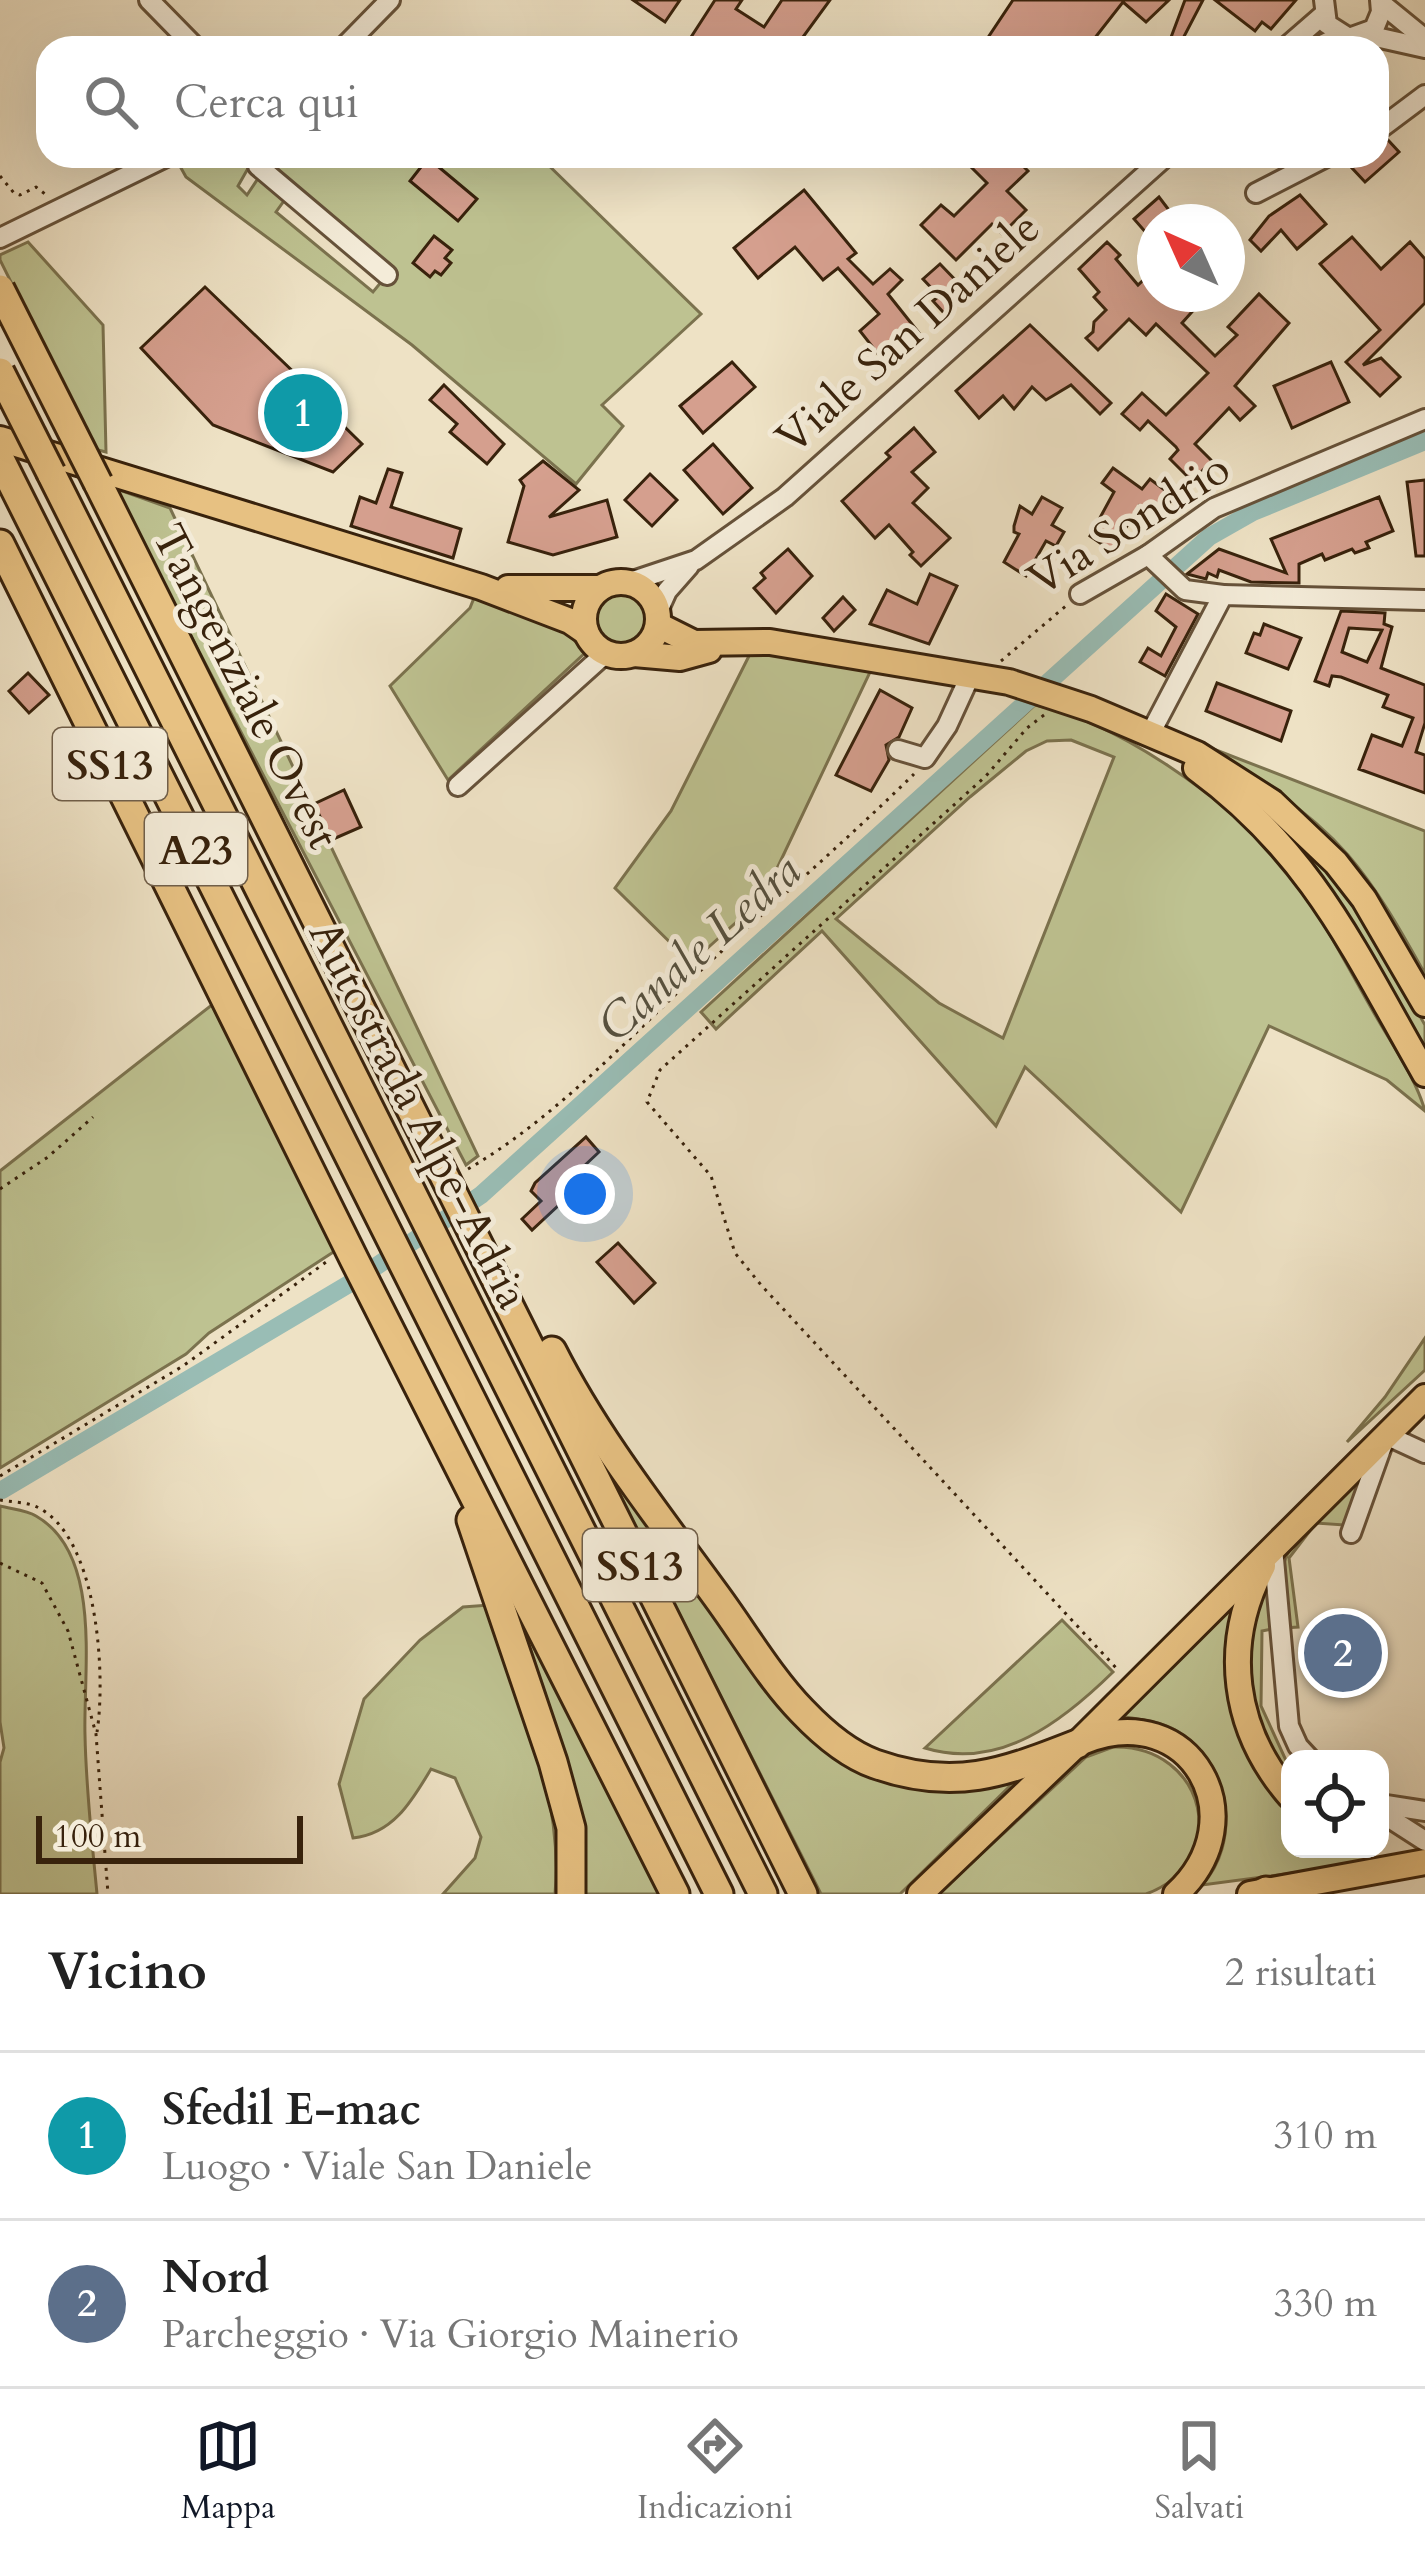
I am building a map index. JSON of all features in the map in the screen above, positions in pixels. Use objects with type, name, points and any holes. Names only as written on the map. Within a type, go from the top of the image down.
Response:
[{"type":"highway","name":"Tangenziale Ovest","points":[[0,290],[461,1181],[473,1228],[803,1894]]},
{"type":"highway","name":"Autostrada Alpe-Adria","points":[[0,372],[763,1894]]},
{"type":"highway","name":"Autostrada Alpe-Adria","points":[[1,453],[719,1894]]},
{"type":"highway","name":"SS13","points":[[0,544],[347,1256],[369,1288],[675,1894]]},
{"type":"highway","points":[[473,1228],[506,1260],[556,1359],[639,1490],[799,1708],[838,1744],[871,1763],[921,1778],[954,1780],[1003,1773],[1077,1744]]},
{"type":"highway","points":[[439,1425],[553,1762],[571,1828],[572,1894]]},
{"type":"main road","name":"Viale San Daniele","points":[[1,453],[482,586],[569,621],[606,653]]},
{"type":"main road","name":"Viale San Daniele","points":[[482,586],[546,591],[630,582]]},
{"type":"main road","points":[[630,582],[650,595],[658,618],[694,643],[770,642],[1009,682],[1059,697],[1233,774],[1306,831],[1364,899],[1425,1004]]},
{"type":"main road","points":[[586,632],[585,610],[600,588]]},
{"type":"main road","name":"Viale San Daniele","points":[[634,654],[651,641],[658,618]]},
{"type":"main road","points":[[606,653],[680,658],[732,642]]},
{"type":"main road","points":[[1149,736],[1240,802],[1301,865],[1423,1066]]},
{"type":"main road","points":[[920,1894],[1425,1396]]},
{"type":"main road","points":[[1273,1548],[1245,1612],[1239,1699],[1262,1761],[1281,1785]]},
{"type":"main road","points":[[1077,1744],[1103,1733],[1147,1732],[1174,1744],[1201,1772],[1213,1806],[1213,1837],[1199,1869],[1176,1894]]},
{"type":"main road","points":[[1259,1893],[1418,1854]]},
{"type":"street","points":[[149,0],[184,36]]},
{"type":"street","points":[[355,36],[390,0]]},
{"type":"street","points":[[1366,34],[1379,21],[1380,2]]},
{"type":"street","points":[[1380,2],[1425,39]]},
{"type":"street","points":[[1297,36],[1324,8],[1340,36],[1374,36]]},
{"type":"street","points":[[1389,39],[1425,48]]},
{"type":"street","points":[[1389,122],[1425,95]]},
{"type":"street","points":[[0,238],[143,168]]},
{"type":"street","points":[[243,186],[255,168]]},
{"type":"street","points":[[268,168],[387,275]]},
{"type":"street","name":"Viale San Daniele","points":[[658,618],[667,591],[696,560],[785,497],[1153,168]]},
{"type":"street","points":[[1256,193],[1305,168]]},
{"type":"street","name":"Via Sondrio","points":[[1080,594],[1150,558],[1214,508],[1425,419]]},
{"type":"street","points":[[1150,558],[1171,581],[1196,594],[1425,600]]},
{"type":"street","name":"Viale San Daniele","points":[[630,582],[696,560]]},
{"type":"street","points":[[1149,736],[1223,595]]},
{"type":"street","points":[[458,787],[606,653]]},
{"type":"street","points":[[898,750],[925,758],[976,676]]},
{"type":"street","points":[[1351,1533],[1392,1430],[1425,1410]]},
{"type":"street","points":[[1392,1430],[1425,1453]]},
{"type":"street","points":[[1273,1548],[1289,1726],[1302,1750]]},
{"type":"street","points":[[1389,1808],[1425,1810]]},
{"type":"street","points":[[1389,1819],[1418,1854]]},
{"type":"path","points":[[0,176],[20,195],[42,189]]},
{"type":"path","name":"Via Sondrio","points":[[976,676],[1080,594]]},
{"type":"path","points":[[1059,697],[986,776],[660,1070],[647,1102],[710,1176],[735,1253],[761,1285],[1134,1687]]},
{"type":"path","points":[[461,1181],[606,1059],[849,838],[925,758]]},
{"type":"path","points":[[0,1189],[93,1117]]},
{"type":"path","points":[[0,1476],[183,1366],[347,1256]]},
{"type":"path","points":[[0,1500],[38,1508],[68,1538],[87,1575],[101,1691],[96,1734]]},
{"type":"path","points":[[0,1563],[32,1575],[51,1595],[68,1631],[96,1734],[108,1894]]},
{"type":"green space","points":[[181,168],[248,168],[238,186],[247,195],[259,177],[286,198],[276,212],[373,292],[387,275],[268,168],[551,168],[701,314],[602,405],[623,426],[576,484],[412,345],[186,177]]},
{"type":"green space","points":[[28,242],[103,325],[106,452],[94,449],[0,260],[0,255]]},
{"type":"green space","points":[[114,488],[170,508],[478,1156],[466,1165]]},
{"type":"green space","points":[[476,593],[560,628],[587,651],[448,780],[390,686],[470,608]]},
{"type":"green space","points":[[621,595],[639,602],[646,620],[639,638],[621,645],[603,638],[596,620],[603,602]]},
{"type":"green space","points":[[752,650],[872,668],[763,898],[691,963],[615,888],[671,811]]},
{"type":"green space","points":[[1035,705],[1135,745],[1201,789],[1258,838],[1319,917],[1409,1073],[1425,1111],[1387,1080],[1269,1026],[1181,1212],[1025,1067],[996,1126],[822,931],[716,1029],[701,1012]],"holes":[[[1071,740],[1114,757],[1003,1038],[939,1003],[836,919],[1026,751],[1047,741]]]},
{"type":"green space","points":[[1198,743],[1425,831],[1425,974],[1380,898],[1332,838],[1278,793]]},
{"type":"green space","points":[[1264,810],[1315,854],[1365,919],[1425,1025],[1425,1048],[1332,893]]},
{"type":"green space","points":[[213,1004],[338,1249],[209,1333],[186,1354],[0,1468],[0,1171]]},
{"type":"green space","points":[[1425,1338],[1425,1370],[1347,1442],[1385,1397]]},
{"type":"green space","points":[[583,1424],[835,1755],[1015,1781],[900,1894],[821,1894]]},
{"type":"green space","points":[[1371,1464],[1344,1525],[1316,1523],[1289,1558],[1298,1627],[1284,1628],[1282,1578],[1289,1551],[1309,1524]]},
{"type":"green space","points":[[0,1506],[32,1514],[57,1534],[72,1557],[80,1585],[97,1894],[0,1894],[0,1762],[4,1748]]},
{"type":"green space","points":[[497,1558],[666,1894],[580,1894]]},
{"type":"green space","points":[[1266,1582],[1272,1629],[1262,1631],[1261,1706],[1281,1750],[1281,1766],[1253,1710],[1247,1644]]},
{"type":"green space","points":[[1239,1599],[1231,1666],[1281,1785],[1281,1858],[1368,1858],[1376,1862],[1202,1885],[1214,1868],[1226,1827],[1225,1806],[1212,1766],[1176,1730],[1120,1716]]},
{"type":"green space","points":[[489,1605],[546,1784],[553,1820],[555,1894],[443,1894],[475,1858],[481,1837],[455,1778],[431,1769],[409,1804],[390,1823],[353,1838],[339,1784],[364,1699],[420,1640],[463,1607]]},
{"type":"green space","points":[[1062,1620],[1113,1672],[1094,1690],[1051,1724],[1004,1747],[979,1753],[925,1748]]},
{"type":"green space","points":[[1113,1747],[1145,1751],[1170,1764],[1188,1784],[1197,1807],[1199,1833],[1191,1857],[1174,1878],[1146,1894],[938,1894],[1086,1757]]},
{"type":"building","points":[[633,0],[680,0],[665,22]]},
{"type":"building","points":[[715,0],[742,0],[736,9],[764,27],[782,0],[830,0],[804,36],[692,36]]},
{"type":"building","points":[[1013,0],[1169,0],[1146,22],[1123,2],[1096,36],[989,36]]},
{"type":"building","points":[[1185,0],[1203,0],[1184,36],[1172,36]]},
{"type":"building","points":[[1215,0],[1296,0],[1271,29],[1262,22],[1255,31]]},
{"type":"building","points":[[1389,141],[1399,152],[1389,161]]},
{"type":"building","points":[[420,168],[440,168],[477,199],[458,221],[410,181]]},
{"type":"building","points":[[972,168],[1025,168],[1028,171],[1007,191],[1026,210],[1002,234],[992,224],[956,260],[921,225],[941,205],[954,216],[987,183]]},
{"type":"building","points":[[1352,168],[1381,168],[1365,182]]},
{"type":"building","points":[[804,190],[856,253],[848,259],[873,284],[890,269],[902,280],[888,294],[919,333],[892,362],[882,351],[878,354],[860,331],[879,314],[838,268],[823,280],[795,247],[758,278],[734,248]]},
{"type":"building","points":[[1300,195],[1326,224],[1297,249],[1281,230],[1261,251],[1250,240],[1269,216]]},
{"type":"building","points":[[434,236],[452,250],[445,258],[451,263],[441,275],[435,271],[430,277],[413,263]]},
{"type":"building","points":[[1352,237],[1381,269],[1410,242],[1425,259],[1425,303],[1363,365],[1381,358],[1400,377],[1380,396],[1346,362],[1380,330],[1320,264]]},
{"type":"building","points":[[1107,242],[1137,284],[1137,312],[1192,312],[1182,323],[1215,356],[1237,335],[1228,327],[1259,294],[1289,323],[1235,386],[1255,406],[1240,420],[1229,408],[1195,444],[1212,461],[1192,481],[1170,459],[1176,447],[1148,421],[1140,430],[1122,414],[1142,393],[1166,415],[1208,373],[1156,324],[1146,335],[1129,319],[1098,350],[1086,338],[1106,310],[1094,297],[1099,292],[1079,269]]},
{"type":"building","points":[[940,264],[966,291],[944,313],[933,301],[939,296],[923,279]]},
{"type":"building","points":[[205,287],[362,444],[333,472],[213,425],[141,348]]},
{"type":"building","points":[[1030,325],[1111,403],[1100,414],[1071,385],[1046,400],[1032,387],[1014,409],[1003,396],[979,418],[956,391]]},
{"type":"building","points":[[732,362],[755,387],[703,433],[680,406]]},
{"type":"building","points":[[1331,362],[1349,402],[1292,428],[1274,386]]},
{"type":"building","points":[[444,385],[504,444],[487,464],[450,432],[457,424],[430,400]]},
{"type":"building","points":[[914,428],[935,452],[912,472],[928,488],[913,503],[950,538],[921,566],[889,525],[875,538],[842,501]]},
{"type":"building","points":[[713,444],[752,488],[723,514],[684,470]]},
{"type":"building","points":[[543,461],[579,490],[549,517],[607,500],[617,537],[553,555],[508,542],[524,486],[520,480]]},
{"type":"building","points":[[1113,468],[1142,489],[1150,479],[1174,497],[1157,519],[1139,506],[1112,551],[1090,536],[1114,492],[1102,483]]},
{"type":"building","points":[[388,469],[402,473],[391,507],[461,529],[453,558],[351,526],[360,497],[376,503]]},
{"type":"building","points":[[650,474],[677,500],[652,526],[625,500]]},
{"type":"building","points":[[1425,480],[1425,556],[1416,556],[1407,482]]},
{"type":"building","points":[[1042,497],[1062,508],[1052,525],[1064,532],[1056,546],[1046,541],[1026,576],[1004,562],[1019,534],[1014,526],[1020,506],[1032,514]]},
{"type":"building","points":[[1379,497],[1393,531],[1366,542],[1369,548],[1355,553],[1352,549],[1325,560],[1322,554],[1299,564],[1299,583],[1251,582],[1219,570],[1217,577],[1208,573],[1206,579],[1187,574],[1219,549],[1286,573],[1271,539]]},
{"type":"building","points":[[788,549],[812,576],[776,613],[754,588],[765,578],[761,573]]},
{"type":"building","points":[[930,574],[957,586],[929,644],[870,624],[887,590],[917,604]]},
{"type":"building","points":[[1166,594],[1198,614],[1165,676],[1140,662],[1148,648],[1161,656],[1176,627],[1156,611]]},
{"type":"building","points":[[843,597],[855,610],[834,631],[823,618]]},
{"type":"building","points":[[1341,611],[1385,613],[1384,624],[1392,627],[1381,668],[1425,685],[1425,723],[1416,752],[1425,755],[1425,793],[1359,769],[1372,735],[1402,746],[1413,718],[1383,707],[1388,695],[1341,677],[1332,676],[1329,686],[1315,681]],"holes":[[[1349,628],[1382,630],[1367,662],[1342,652]]]},
{"type":"building","points":[[1264,624],[1301,638],[1288,669],[1246,653],[1254,633],[1260,635]]},
{"type":"building","points":[[28,673],[49,695],[29,713],[9,691]]},
{"type":"building","points":[[1217,683],[1291,711],[1281,741],[1206,711]]},
{"type":"building","points":[[880,690],[912,708],[899,737],[886,745],[889,760],[871,791],[836,775]]},
{"type":"building","points":[[344,790],[361,827],[331,840],[314,804]]},
{"type":"building","points":[[586,1137],[599,1152],[566,1183],[574,1191],[532,1230],[522,1219],[541,1201],[531,1191],[535,1183]]},
{"type":"building","points":[[618,1243],[655,1283],[634,1303],[597,1262]]},
{"type":"waterway","name":"Canale Ledra","points":[[2,1490],[359,1278],[481,1195],[1209,537],[1253,512],[1425,441]]},
{"type":"place","name":"Sfedil E-mac","points":[[303,413]]},
{"type":"place","name":"Nord","points":[[1343,1653]]}]
